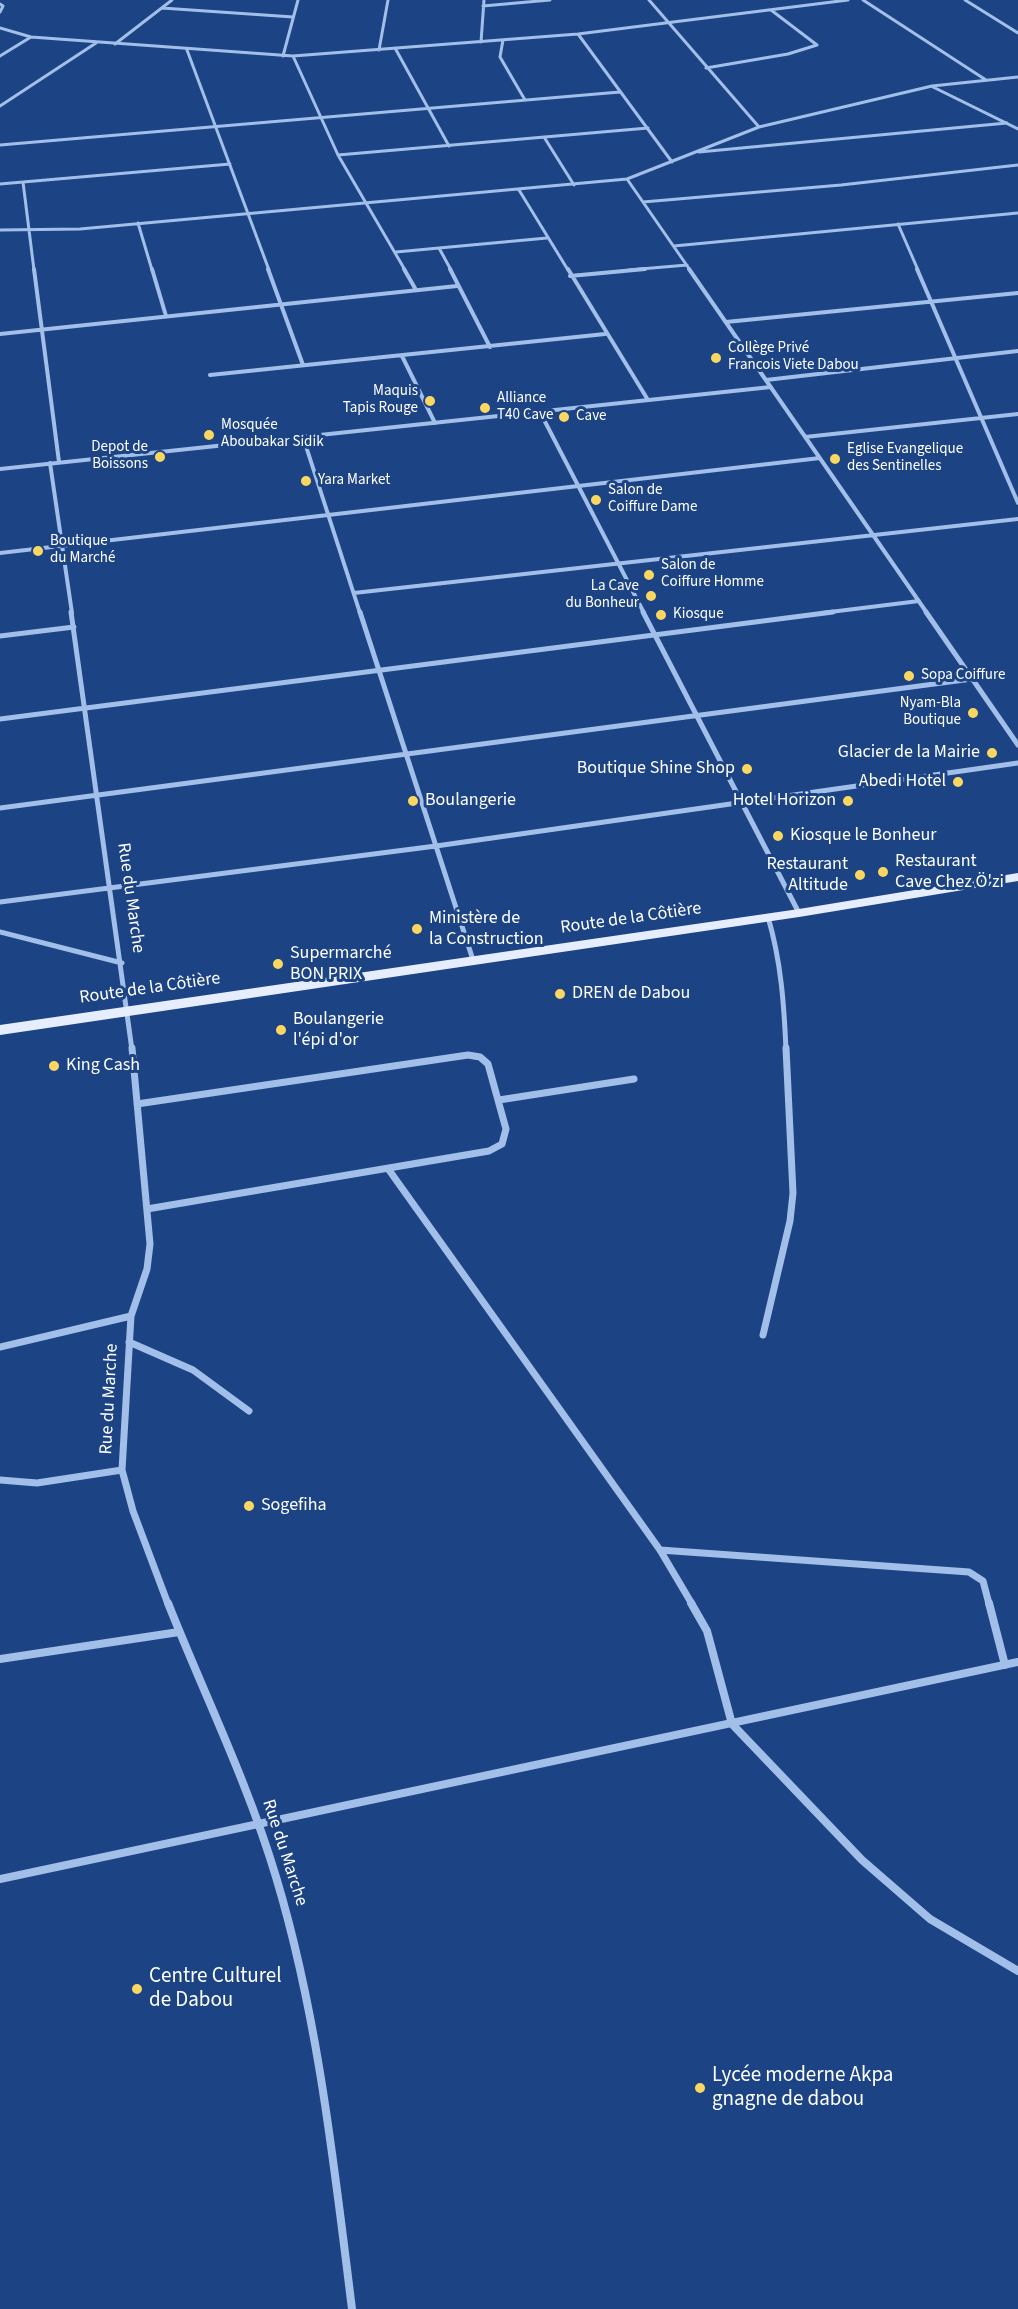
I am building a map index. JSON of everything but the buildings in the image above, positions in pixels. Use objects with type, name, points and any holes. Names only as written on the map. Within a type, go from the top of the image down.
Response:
[{"type":"main road","name":"Route de la Côtière","points":[[0,1030],[799,913],[1018,877]]},
{"type":"street","points":[[115,44],[172,0]]},
{"type":"street","points":[[283,56],[298,0]]},
{"type":"street","points":[[379,50],[388,0]]},
{"type":"street","points":[[481,42],[484,0]]},
{"type":"street","points":[[483,6],[550,0]]},
{"type":"street","points":[[649,0],[759,127]]},
{"type":"street","points":[[0,28],[31,37],[96,44],[293,56],[578,34],[848,0]]},
{"type":"street","points":[[863,0],[987,80]]},
{"type":"street","points":[[965,0],[1018,33]]},
{"type":"street","points":[[0,4],[3,6],[0,12]]},
{"type":"street","points":[[162,8],[293,17]]},
{"type":"street","points":[[706,68],[788,54],[817,45],[771,10]]},
{"type":"street","points":[[578,34],[672,162]]},
{"type":"street","points":[[0,56],[31,37]]},
{"type":"street","points":[[503,40],[500,57],[525,100]]},
{"type":"street","points":[[0,106],[96,44]]},
{"type":"street","points":[[395,48],[449,146]]},
{"type":"street","points":[[187,50],[218,126],[246,213],[303,365]]},
{"type":"street","points":[[293,56],[338,155],[368,203],[416,290]]},
{"type":"street","points":[[0,230],[28,231],[138,223],[627,179],[730,136],[759,127],[932,86],[1018,77]]},
{"type":"street","points":[[932,86],[1018,129]]},
{"type":"street","points":[[0,145],[620,92]]},
{"type":"street","points":[[696,152],[846,140],[1007,123]]},
{"type":"street","points":[[338,155],[648,128]]},
{"type":"street","points":[[544,137],[574,185]]},
{"type":"street","points":[[0,184],[230,164]]},
{"type":"street","points":[[643,202],[1018,165]]},
{"type":"street","points":[[627,179],[1018,745]]},
{"type":"street","points":[[23,182],[40,330],[59,462]]},
{"type":"street","points":[[519,190],[546,238],[648,400]]},
{"type":"street","points":[[674,246],[1018,213]]},
{"type":"street","points":[[138,223],[166,316]]},
{"type":"street","points":[[898,224],[930,303],[1018,503]]},
{"type":"street","points":[[396,252],[546,238]]},
{"type":"street","points":[[439,248],[490,347]]},
{"type":"street","points":[[570,276],[687,265]]},
{"type":"street","points":[[0,334],[458,286]]},
{"type":"street","points":[[726,322],[1018,293]]},
{"type":"street","points":[[210,375],[605,334]]},
{"type":"street","points":[[766,380],[1018,351]]},
{"type":"street","points":[[402,356],[435,423]]},
{"type":"street","points":[[0,469],[771,387]]},
{"type":"street","points":[[540,412],[799,913]]},
{"type":"street","points":[[805,437],[979,416],[1018,414]]},
{"type":"street","points":[[303,437],[473,960]]},
{"type":"street","points":[[0,553],[820,458]]},
{"type":"street","name":"Rue du Marche","points":[[50,463],[129,1011],[150,1244],[147,1269],[131,1316],[122,1470],[126,1492],[179,1632],[259,1825],[297,1951],[325,2110],[352,2309]]},
{"type":"street","points":[[354,593],[1018,519]]},
{"type":"street","points":[[0,719],[656,637],[919,601]]},
{"type":"street","points":[[0,636],[74,627]]},
{"type":"street","points":[[0,808],[972,679]]},
{"type":"street","points":[[0,902],[436,846],[1018,763]]},
{"type":"street","points":[[763,1335],[790,1221],[793,1193],[783,984],[779,955],[768,917]]},
{"type":"street","points":[[0,932],[122,963]]},
{"type":"street","points":[[137,1104],[468,1054],[480,1057],[488,1064],[506,1129],[506,1139],[501,1147],[389,1170],[147,1209]]},
{"type":"street","points":[[499,1100],[634,1079]]},
{"type":"street","points":[[389,1170],[660,1550],[707,1631],[732,1724],[862,1860],[930,1919],[1018,1971]]},
{"type":"street","points":[[0,1347],[131,1316]]},
{"type":"street","points":[[129,1342],[171,1356],[200,1373],[249,1411]]},
{"type":"street","points":[[0,1480],[36,1483],[122,1470]]},
{"type":"street","points":[[660,1550],[969,1572],[983,1581],[1005,1665]]},
{"type":"street","points":[[0,1659],[179,1632]]},
{"type":"street","points":[[0,1879],[1018,1662]]},
{"type":"place","name":"Collège Privé Francois Viete Dabou","points":[[716,358]]},
{"type":"place","name":"Maquis Tapis Rouge","points":[[430,401]]},
{"type":"place","name":"Alliance T40 Cave","points":[[485,408]]},
{"type":"place","name":"Cave","points":[[564,417]]},
{"type":"place","name":"Mosquée Aboubakar Sidik","points":[[209,435]]},
{"type":"place","name":"Depot de Boissons","points":[[160,457]]},
{"type":"place","name":"Eglise Evangelique des Sentinelles","points":[[835,459]]},
{"type":"place","name":"Yara Market","points":[[306,481]]},
{"type":"place","name":"Salon de Coiffure Dame","points":[[596,500]]},
{"type":"place","name":"Boutique du Marché","points":[[38,551]]},
{"type":"place","name":"Salon de Coiffure Homme","points":[[649,575]]},
{"type":"place","name":"La Cave du Bonheur","points":[[651,596]]},
{"type":"place","name":"Kiosque","points":[[661,615]]},
{"type":"place","name":"Sopa Coiffure","points":[[909,676]]},
{"type":"place","name":"Nyam-Bla Boutique","points":[[973,713]]},
{"type":"place","name":"Glacier de la Mairie","points":[[992,753]]},
{"type":"place","name":"Boutique Shine Shop","points":[[747,769]]},
{"type":"place","name":"Abedi Hotel","points":[[958,782]]},
{"type":"place","name":"Boulangerie","points":[[413,801]]},
{"type":"place","name":"Hotel Horizon","points":[[848,801]]},
{"type":"place","name":"Kiosque le Bonheur","points":[[778,836]]},
{"type":"place","name":"Restaurant Cave Chez Ö'zi","points":[[883,872]]},
{"type":"place","name":"Restaurant Altitude","points":[[860,875]]},
{"type":"place","name":"Ministère de la Construction","points":[[417,929]]},
{"type":"place","name":"Supermarché BON PRIX","points":[[278,964]]},
{"type":"place","name":"DREN de Dabou","points":[[560,994]]},
{"type":"place","name":"Boulangerie l'épi d'or","points":[[281,1030]]},
{"type":"place","name":"King Cash","points":[[54,1066]]},
{"type":"place","name":"Sogefiha","points":[[249,1506]]},
{"type":"place","name":"Centre Culturel de Dabou","points":[[137,1989]]},
{"type":"place","name":"Lycée moderne Akpa gnagne de dabou","points":[[700,2088]]}]
